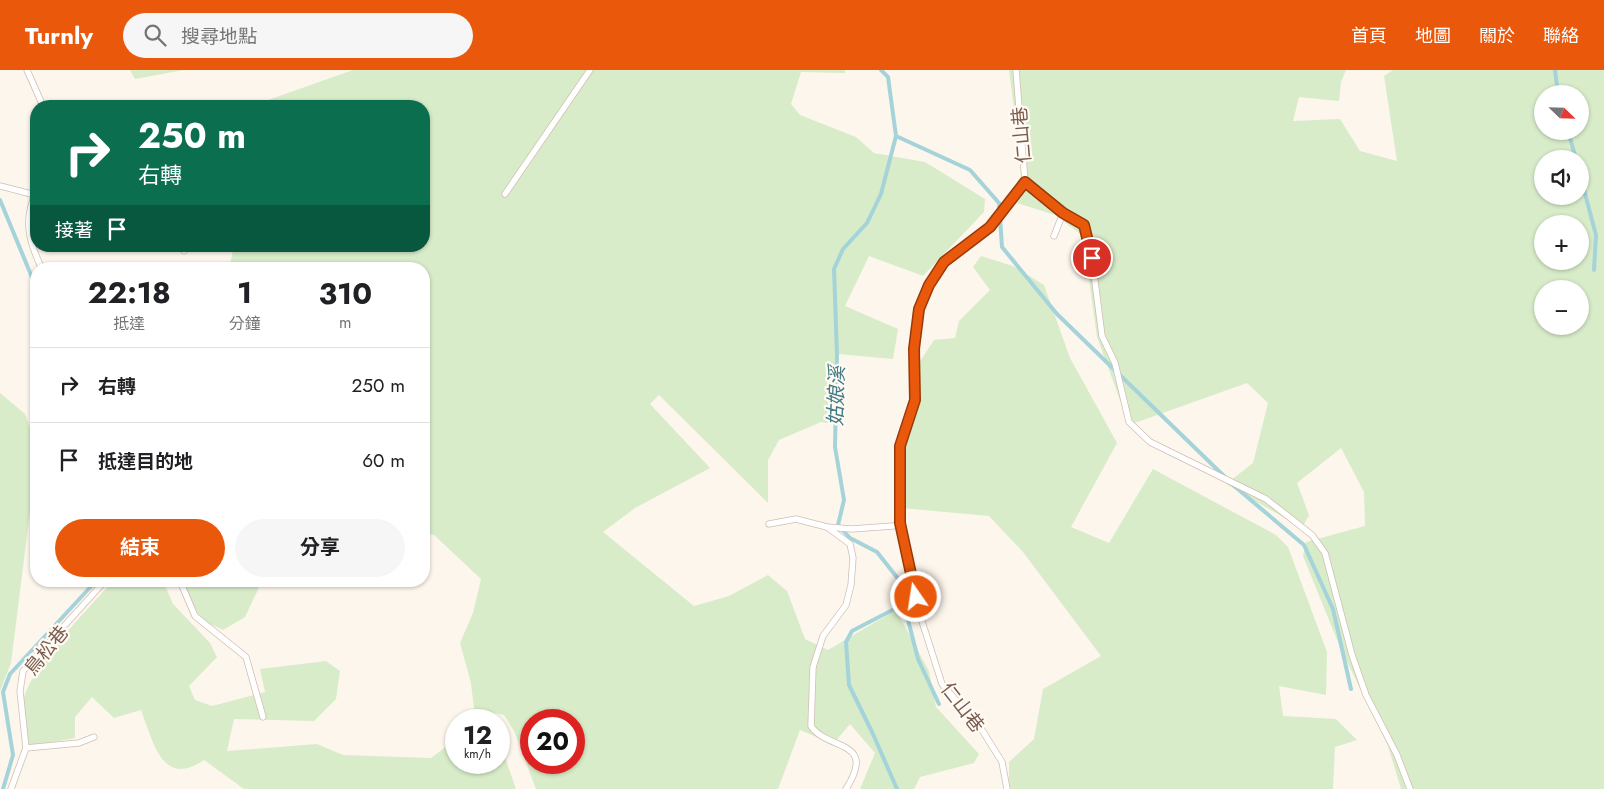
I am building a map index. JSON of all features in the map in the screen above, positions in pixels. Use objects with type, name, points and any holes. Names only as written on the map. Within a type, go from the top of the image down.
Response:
[{"type":"lane","points":[[27,70],[40,100]]},
{"type":"lane","points":[[505,194],[590,70]]},
{"type":"lane","name":"仁山巷","points":[[1007,789],[1002,762],[982,730],[942,684],[919,612],[900,523],[900,446],[915,400],[914,349],[919,309],[929,285],[944,262],[990,227],[1025,182],[1016,70]]},
{"type":"lane","points":[[1025,182],[1063,213],[1084,225],[1090,243],[1102,336],[1115,363],[1129,422],[1150,442],[1266,499],[1312,534],[1325,553],[1352,655],[1366,695],[1397,755],[1410,789]]},
{"type":"lane","points":[[0,186],[30,192]]},
{"type":"lane","points":[[1054,236],[1063,213]]},
{"type":"lane","points":[[30,214],[30,244]]},
{"type":"lane","points":[[769,524],[796,519],[827,527],[852,530],[893,526],[900,523]]},
{"type":"lane","points":[[827,527],[850,544],[853,558],[851,585],[846,605],[823,636],[812,667],[811,726],[815,732],[849,748],[855,754],[856,761],[852,780],[846,789]]},
{"type":"lane","name":"鳥松巷","points":[[11,789],[26,748],[20,691],[23,671],[100,587]]},
{"type":"lane","points":[[183,587],[195,616],[246,657],[263,717]]},
{"type":"lane","points":[[26,748],[79,743],[94,737]]},
{"type":"green space","points":[[130,70],[184,70],[135,79]]},
{"type":"green space","points":[[353,70],[845,70],[845,73],[801,72],[791,104],[800,115],[856,137],[874,153],[925,162],[985,199],[984,212],[923,276],[869,256],[845,306],[898,329],[893,359],[838,354],[840,425],[821,422],[779,440],[768,460],[768,503],[659,395],[650,404],[710,468],[635,508],[603,532],[694,606],[729,596],[768,575],[787,591],[805,639],[828,650],[896,610],[929,671],[936,707],[979,754],[974,763],[920,777],[914,789],[860,789],[875,753],[850,724],[833,744],[800,730],[778,789],[536,789],[530,774],[585,774],[585,709],[520,709],[520,747],[510,725],[510,709],[474,709],[471,683],[460,643],[473,613],[481,579],[434,535],[430,534],[430,262],[231,262],[233,252],[430,252],[430,100],[268,100]]},
{"type":"green space","points":[[1009,70],[1346,70],[1341,82],[1339,101],[1299,97],[1293,121],[1340,119],[1360,151],[1397,161],[1384,76],[1393,70],[1604,70],[1604,789],[1401,789],[1388,746],[1340,647],[1303,556],[1306,542],[1365,526],[1364,492],[1341,448],[1297,483],[1309,515],[1302,528],[1226,484],[1253,463],[1268,403],[1247,383],[1129,425],[1097,337],[1083,236],[1055,215],[1017,203],[1023,180]]},
{"type":"green space","points":[[981,256],[1013,266],[1044,285],[1070,358],[1117,443],[1071,527],[1109,543],[1153,469],[1276,535],[1288,547],[1327,652],[1326,695],[1279,686],[1283,716],[1336,719],[1357,740],[1335,747],[1333,789],[1009,789],[1009,762],[1034,739],[1043,689],[1101,656],[1023,552],[989,516],[901,508],[899,464],[916,409],[913,372],[934,340],[955,338],[959,321],[990,290],[973,267]]},
{"type":"green space","points":[[0,393],[25,414],[30,427],[30,512],[11,663],[0,691]]},
{"type":"green space","points":[[108,587],[166,587],[173,604],[210,643],[217,657],[189,686],[195,700],[212,706],[265,692],[260,669],[326,661],[340,671],[336,699],[314,721],[234,719],[227,751],[317,744],[343,755],[431,758],[445,747],[445,774],[510,774],[510,772],[516,789],[244,789],[204,760],[190,767],[178,769],[169,765],[161,758],[155,747],[141,710],[114,718],[92,697],[75,717],[75,738],[27,747],[22,708],[25,694],[33,678],[59,642]]},
{"type":"green space","points":[[183,587],[259,587],[245,617],[223,630],[202,620]]},
{"type":"waterway","name":"姑娘溪","points":[[881,70],[888,77],[896,136],[881,194],[867,223],[843,249],[834,269],[837,355],[835,447],[844,500],[838,525],[850,538],[877,552],[903,585],[904,604],[918,659],[939,704]]},
{"type":"waterway","points":[[1555,70],[1557,85]]},
{"type":"waterway","points":[[896,136],[970,170],[999,203],[1002,247],[1057,314],[1225,477]]},
{"type":"waterway","points":[[1571,140],[1573,150]]},
{"type":"waterway","points":[[0,200],[30,272]]},
{"type":"waterway","points":[[1588,205],[1596,235],[1594,270]]},
{"type":"waterway","points":[[1233,485],[1304,545],[1333,609],[1351,689]]},
{"type":"waterway","points":[[3,789],[13,755],[3,692],[10,674],[90,587]]},
{"type":"waterway","points":[[897,789],[849,685],[846,642],[852,631],[904,604]]},
{"type":"route","points":[[916,597],[900,523],[900,446],[915,400],[914,349],[919,309],[929,285],[944,262],[990,227],[1025,182],[1063,213],[1084,225],[1090,243],[1092,258]]}]
